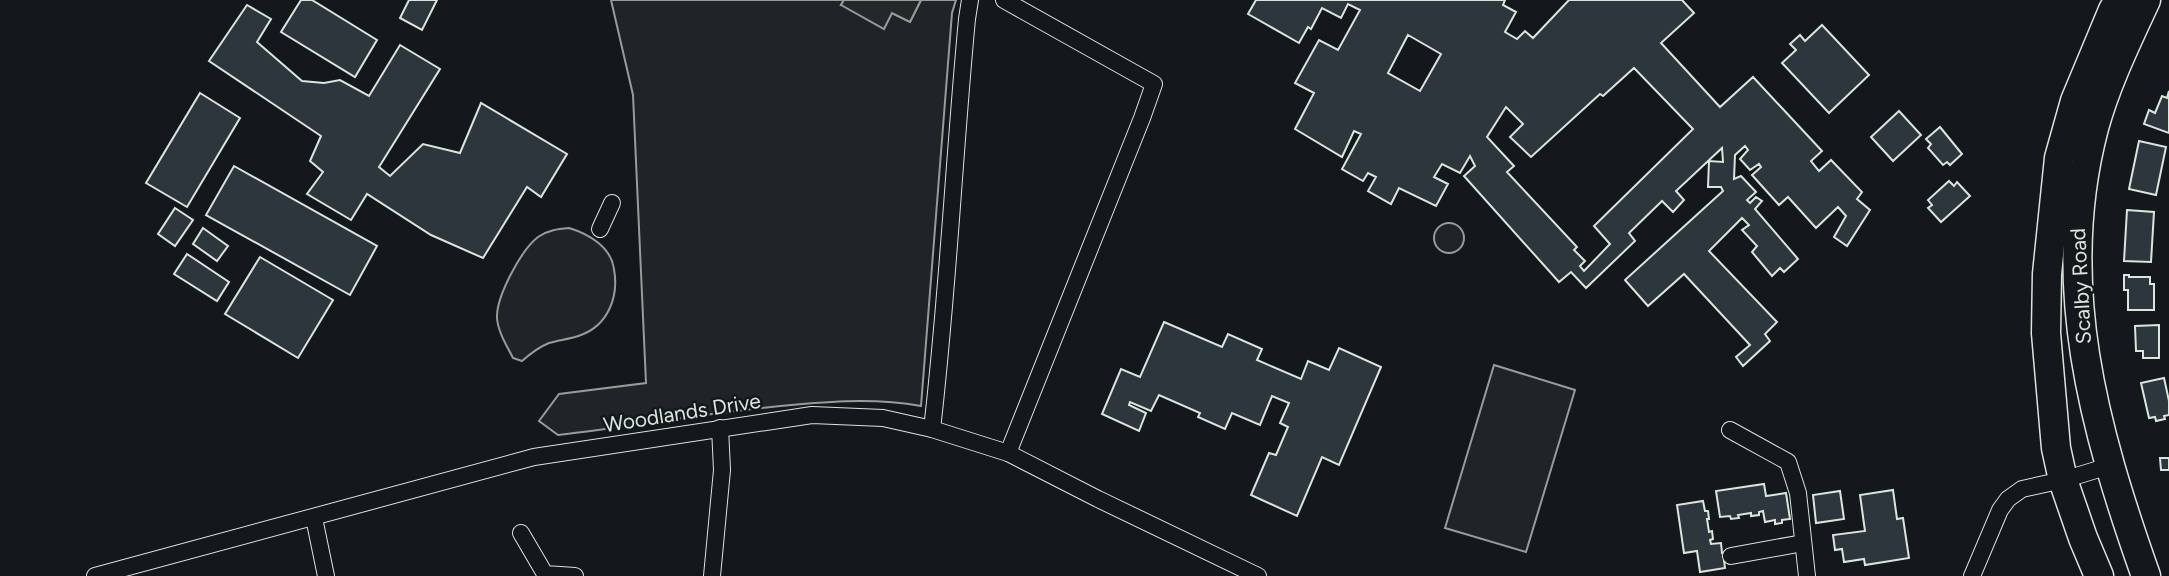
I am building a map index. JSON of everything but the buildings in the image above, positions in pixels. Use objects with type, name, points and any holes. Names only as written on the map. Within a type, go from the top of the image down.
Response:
[{"type":"highway","name":"Scalby Road","points":[[2099,576],[2063,480],[2056,448],[2046,332],[2047,274],[2059,158],[2075,101],[2119,0]]},
{"type":"highway","name":"Scalby Road","points":[[2146,0],[2097,118],[2078,206],[2076,256],[2087,372],[2109,466],[2146,576]]},
{"type":"street","points":[[932,429],[943,336],[955,145],[970,0]]},
{"type":"street","points":[[1004,0],[1154,84],[1008,453]]},
{"type":"street","points":[[600,229],[612,202]]},
{"type":"street","name":"Woodlands Drive","points":[[95,576],[534,457],[811,415],[883,418],[932,429],[1008,453],[1258,576]]},
{"type":"street","points":[[712,576],[722,470],[720,428]]},
{"type":"street","points":[[1730,430],[1788,462],[1798,493],[1807,576]]},
{"type":"street","points":[[1972,576],[2000,510],[2008,499],[2022,489],[2109,466]]},
{"type":"street","points":[[314,518],[326,576]]},
{"type":"street","points":[[521,533],[545,574],[575,576]]},
{"type":"street","points":[[1731,556],[1803,543]]},
{"type":"shaded area","points":[[611,0],[844,0],[841,5],[892,13],[910,22],[921,0],[956,0],[952,13],[921,406],[865,401],[808,403],[558,435],[539,421],[559,394],[646,383],[633,95]]},
{"type":"shaded area","points":[[844,0],[921,0],[910,22],[892,13],[884,29],[841,5]]},
{"type":"shaded area","points":[[1449,223],[1460,227],[1464,238],[1460,249],[1449,253],[1438,249],[1434,238],[1438,227]]},
{"type":"shaded area","points":[[569,228],[591,238],[609,254],[615,279],[610,309],[590,330],[545,345],[522,361],[513,358],[501,334],[497,318],[505,287],[531,243],[549,231]]},
{"type":"shaded area","points":[[1494,365],[1575,390],[1526,552],[1445,528]]}]
